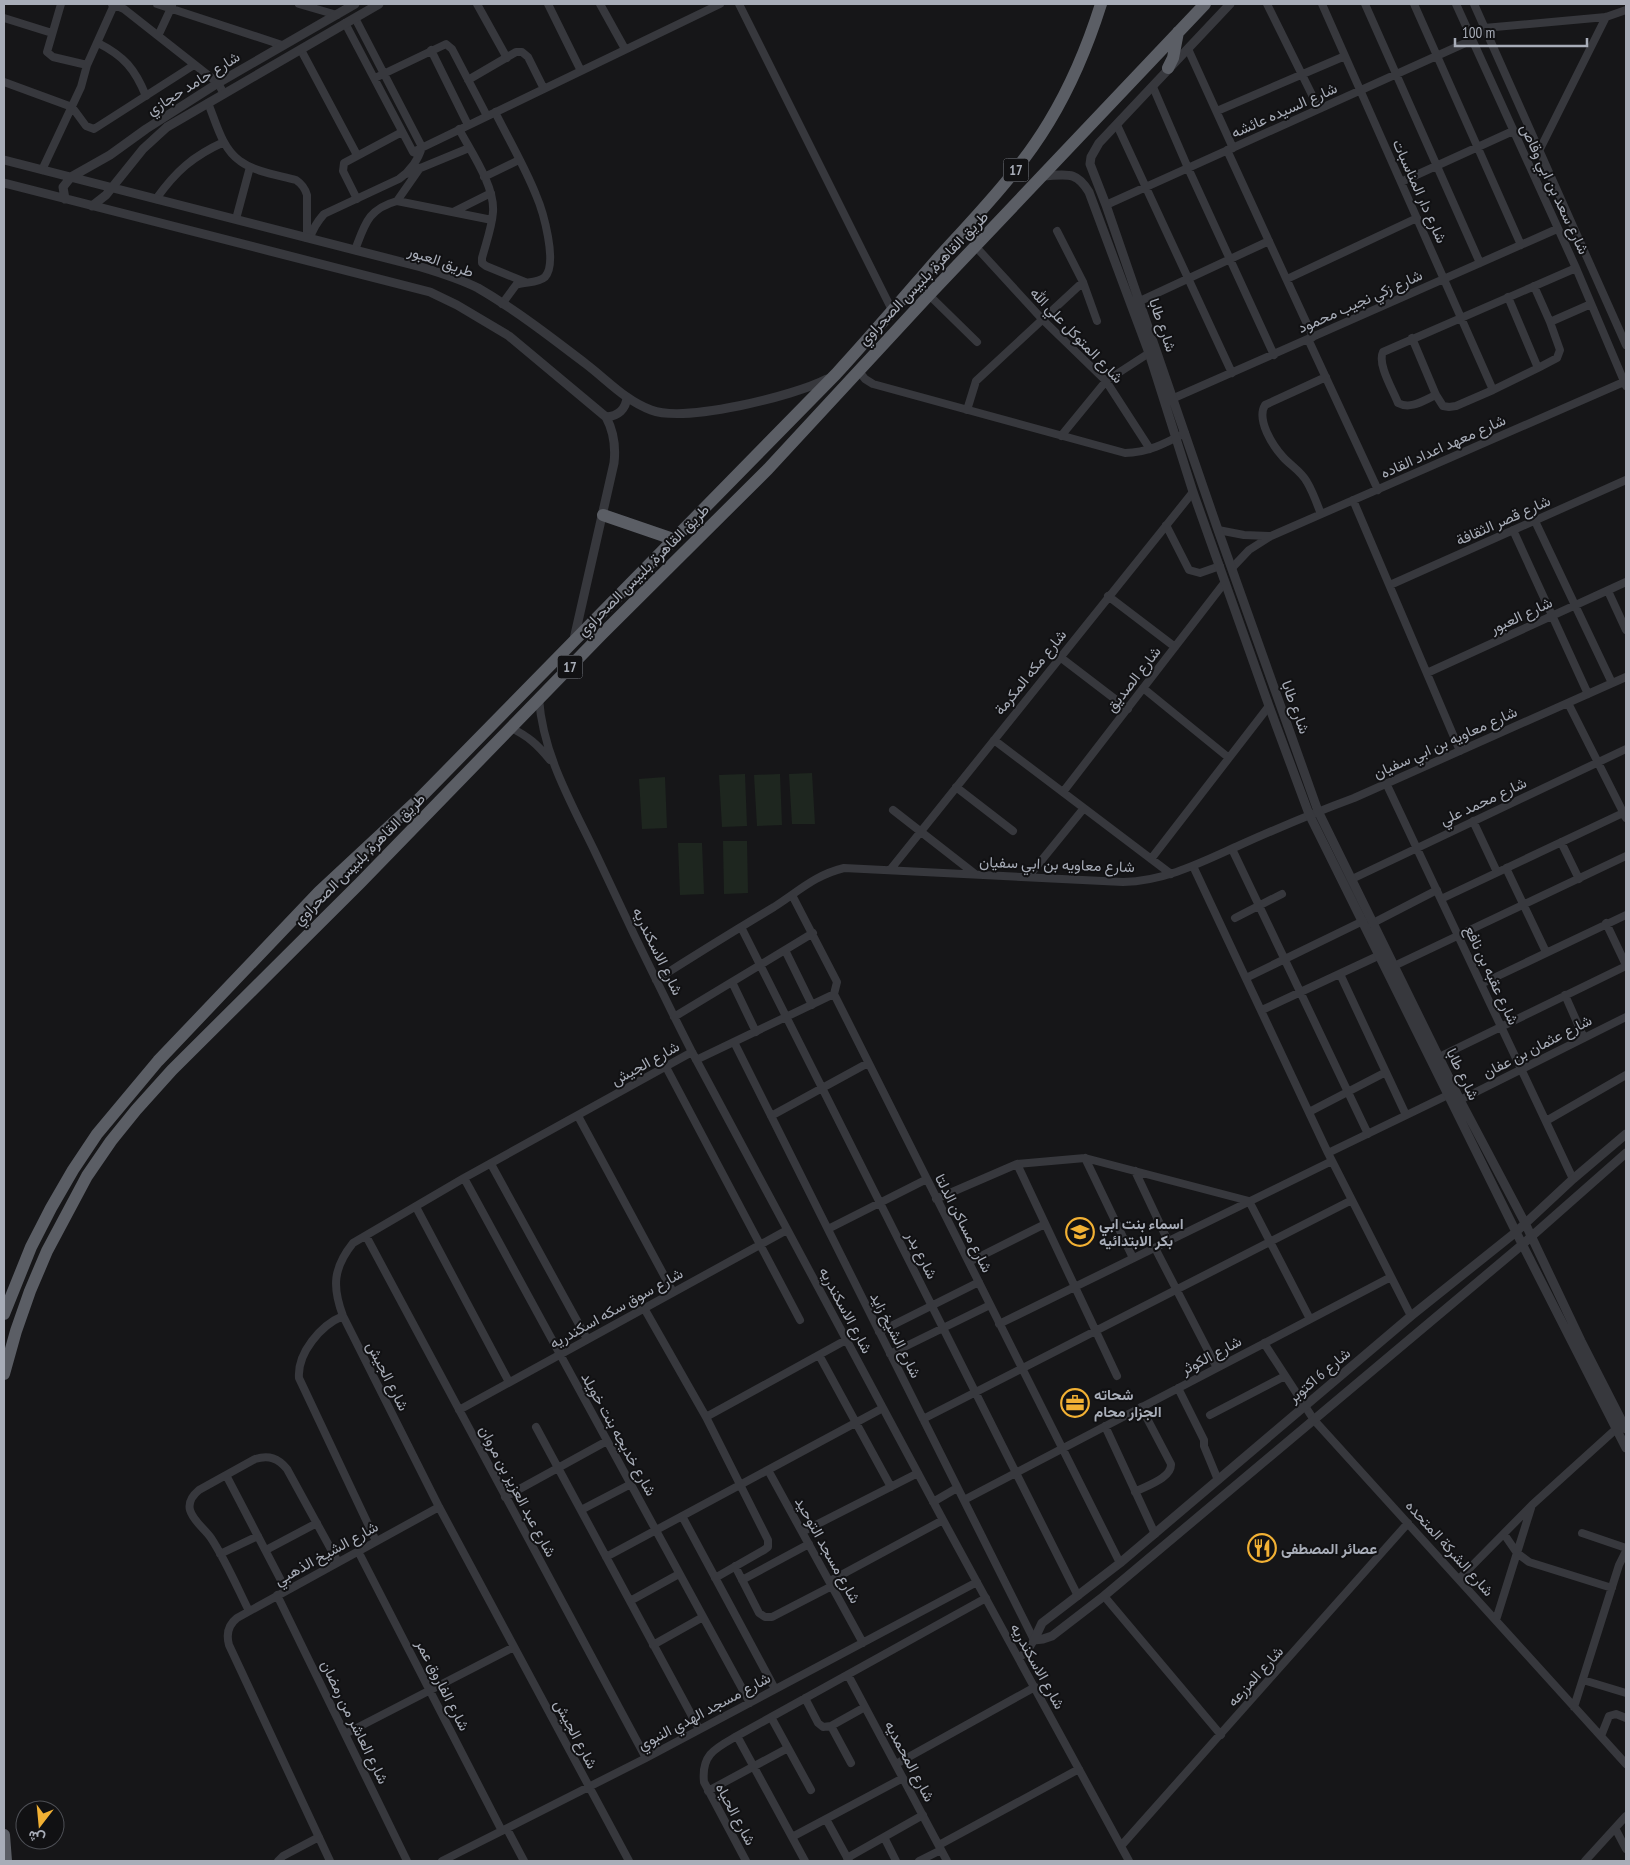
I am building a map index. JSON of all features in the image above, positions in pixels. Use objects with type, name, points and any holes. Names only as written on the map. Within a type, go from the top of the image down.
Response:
[{"type":"highway","name":"طريق القاهرة, بلبيس الصحراوي","points":[[4,1314],[13,1287],[37,1234],[64,1185],[97,1134],[158,1061],[319,892],[420,798],[836,374],[893,312],[924,274],[977,216],[1035,144],[1049,123],[1079,67],[1101,4]]},
{"type":"highway","name":"طريق القاهرة, بلبيس الصحراوي","points":[[4,1374],[16,1331],[47,1251],[87,1176],[111,1141],[136,1110],[172,1070],[360,883],[510,728],[768,469],[858,370],[1205,4]]},
{"type":"highway","points":[[1168,68],[1173,58],[1179,30]]},
{"type":"highway","points":[[603,515],[673,540]]},
{"type":"highway","points":[[346,867],[348,876],[360,883]]},
{"type":"highway","points":[[319,892],[330,894],[335,902],[335,907]]},
{"type":"highway","points":[[4,1835],[6,1861]]},
{"type":"street","points":[[61,4],[47,49],[50,56],[87,65]]},
{"type":"street","points":[[157,4],[172,6],[282,45]]},
{"type":"street","points":[[304,4],[337,15]]},
{"type":"street","name":"شارع حامد حجازي","points":[[71,177],[110,156],[146,129],[218,83],[355,4]]},
{"type":"street","name":"شارع حامد حجازي","points":[[92,206],[112,188],[131,161],[167,127],[379,4]]},
{"type":"street","points":[[477,4],[507,58]]},
{"type":"street","points":[[548,4],[580,71]]},
{"type":"street","points":[[406,174],[418,151],[459,129],[720,4]]},
{"type":"street","points":[[740,4],[893,312]]},
{"type":"street","name":"شارع طابا","points":[[1230,4],[1099,143],[1091,157],[1090,164],[1106,204],[1174,398],[1314,813],[1352,879],[1394,966],[1435,1058],[1448,1095],[1626,1448]]},
{"type":"street","points":[[1267,4],[1319,109]]},
{"type":"street","name":"شارع دار المناسبات","points":[[1322,4],[1493,390]]},
{"type":"street","points":[[1365,4],[1480,264]]},
{"type":"street","points":[[1414,4],[1521,245]]},
{"type":"street","name":"شارع سعد بن ابي وقاص","points":[[1456,4],[1626,383]]},
{"type":"street","name":"شارع سعد بن ابي وقاص","points":[[1474,4],[1626,345]]},
{"type":"street","points":[[42,170],[81,87],[87,65],[98,43],[112,5],[124,7],[218,83],[224,94]]},
{"type":"street","points":[[604,5],[626,49]]},
{"type":"street","points":[[158,36],[172,6]]},
{"type":"street","points":[[1484,28],[1606,17],[1626,10]]},
{"type":"street","points":[[1539,151],[1606,17]]},
{"type":"street","points":[[4,18],[52,33]]},
{"type":"street","points":[[355,18],[384,73],[418,151]]},
{"type":"street","points":[[345,23],[402,132],[418,151]]},
{"type":"street","name":"شارع السيده عائشه","points":[[1106,204],[1472,40]]},
{"type":"street","points":[[98,43],[114,51],[128,64],[139,79],[146,96]]},
{"type":"street","points":[[375,78],[441,45],[450,46],[487,116]]},
{"type":"street","points":[[1188,49],[1216,111],[1230,149],[1311,338],[1326,378],[1378,490]]},
{"type":"street","points":[[301,50],[357,155]]},
{"type":"street","points":[[431,50],[468,125]]},
{"type":"street","points":[[468,80],[519,52],[527,55],[544,89]]},
{"type":"street","points":[[1216,111],[1345,56]]},
{"type":"street","points":[[4,82],[72,107],[86,126],[94,129],[194,65]]},
{"type":"street","points":[[1153,87],[1188,168],[1274,354]]},
{"type":"street","points":[[208,103],[224,142],[230,153],[239,161],[250,167],[296,180],[305,189],[307,195],[309,238]]},
{"type":"street","points":[[495,112],[536,195],[543,217],[550,263],[548,273],[540,280],[524,282],[512,288],[502,304]]},
{"type":"street","points":[[1117,125],[1232,373]]},
{"type":"street","points":[[459,129],[484,177],[493,202],[492,220],[482,262],[486,266],[524,282]]},
{"type":"street","points":[[1401,182],[1513,131]]},
{"type":"street","points":[[357,199],[343,168],[346,161],[402,132]]},
{"type":"street","points":[[156,199],[169,180],[185,164],[204,151],[224,142]]},
{"type":"street","points":[[309,238],[312,229],[324,214],[406,174],[469,148]]},
{"type":"street","points":[[446,158],[473,156]]},
{"type":"street","name":"طريق العبور","points":[[4,160],[450,276],[477,288],[502,304],[586,364],[627,397],[653,411],[668,414],[683,413],[779,397],[818,384],[836,374]]},
{"type":"street","points":[[484,177],[519,160]]},
{"type":"street","points":[[236,220],[250,167]]},
{"type":"street","points":[[397,201],[420,168]]},
{"type":"street","name":"شارع طابا","points":[[1043,176],[1073,176],[1083,181],[1089,192],[1149,353],[1193,492],[1269,706],[1314,813],[1380,955],[1435,1058],[1460,1100],[1525,1224],[1581,1341],[1626,1428]]},
{"type":"street","points":[[65,199],[63,187],[71,177]]},
{"type":"street","points":[[4,183],[430,292],[458,305],[510,336],[606,417],[614,434],[616,454],[574,639]]},
{"type":"street","points":[[1089,192],[1100,188]]},
{"type":"street","points":[[453,212],[491,194]]},
{"type":"street","points":[[355,250],[365,223],[373,212],[384,205],[397,201],[492,220]]},
{"type":"street","points":[[1286,279],[1417,218]]},
{"type":"street","name":"شارع زكي نجيب محمود","points":[[1174,398],[1557,229]]},
{"type":"street","points":[[1057,231],[1083,282],[1097,321]]},
{"type":"street","points":[[1140,301],[1269,241]]},
{"type":"street","name":"شارع المتوكل علي الله","points":[[976,247],[1043,320],[1106,381],[1150,449]]},
{"type":"street","points":[[1436,395],[1413,406],[1398,403],[1380,359],[1383,352],[1576,268]]},
{"type":"street","points":[[967,410],[976,381],[1083,282]]},
{"type":"street","points":[[1412,338],[1440,403],[1449,407],[1493,390],[1557,358],[1559,355],[1559,345],[1534,286]]},
{"type":"street","points":[[929,295],[977,342]]},
{"type":"street","points":[[1508,297],[1538,368]]},
{"type":"street","points":[[1550,322],[1591,304]]},
{"type":"street","points":[[1061,436],[1106,381],[1149,353]]},
{"type":"street","points":[[858,370],[865,379],[873,384],[1125,454],[1138,453],[1150,449],[1185,433]]},
{"type":"street","points":[[1321,514],[1308,482],[1283,456],[1269,435],[1261,415],[1265,405],[1326,378]]},
{"type":"street","name":"شارع معهد اعداد القاده","points":[[1232,568],[1249,550],[1271,536],[1626,383]]},
{"type":"street","points":[[606,417],[621,412],[627,397]]},
{"type":"street","name":"شارع قصر الثقافة","points":[[1390,585],[1626,480]]},
{"type":"street","name":"شارع مكه المكرمة","points":[[890,870],[1193,492]]},
{"type":"street","points":[[1353,500],[1460,751]]},
{"type":"street","points":[[1535,521],[1612,683]]},
{"type":"street","points":[[1166,525],[1190,570],[1200,573],[1220,566]]},
{"type":"street","name":"شارع معهد اعداد القاده","points":[[1218,530],[1244,535],[1271,536]]},
{"type":"street","points":[[1513,530],[1588,694]]},
{"type":"street","name":"شارع الصديق","points":[[1063,792],[1226,582]]},
{"type":"street","name":"شارع العبور","points":[[1427,674],[1626,582]]},
{"type":"street","points":[[1608,591],[1626,630]]},
{"type":"street","points":[[1108,596],[1175,647]]},
{"type":"street","points":[[1060,657],[1128,708]]},
{"type":"street","name":"شارع معاويه بن ابي سفيان","points":[[656,980],[815,879],[827,872],[844,868],[1123,882],[1142,882],[1171,874],[1460,751],[1626,677]]},
{"type":"street","points":[[1143,688],[1229,758]]},
{"type":"street","name":"شارع الاسكندريه","points":[[539,699],[540,720],[553,763],[674,1017],[1127,1860]]},
{"type":"street","points":[[1441,899],[1561,842],[1625,815],[1568,703]]},
{"type":"street","points":[[1151,859],[1269,706]]},
{"type":"street","name":"شارع الاسكندريه","points":[[510,728],[536,742],[553,763]]},
{"type":"street","points":[[994,740],[1171,874]]},
{"type":"street","name":"شارع محمد علي","points":[[1352,879],[1626,748]]},
{"type":"street","name":"شارع عقبه بن نافع","points":[[1386,783],[1573,1179]]},
{"type":"street","points":[[956,787],[1013,831]]},
{"type":"street","points":[[1028,877],[1084,808]]},
{"type":"street","points":[[893,810],[975,874]]},
{"type":"street","points":[[1472,822],[1497,872]]},
{"type":"street","points":[[1561,842],[1579,879]]},
{"type":"street","points":[[1232,849],[1368,1134]]},
{"type":"street","points":[[1394,966],[1626,856]]},
{"type":"street","points":[[1193,866],[1328,1153],[1411,1316]]},
{"type":"street","points":[[1506,868],[1546,952]]},
{"type":"street","points":[[1373,923],[1437,890]]},
{"type":"street","points":[[1235,918],[1282,894]]},
{"type":"street","name":"شارع مساكن الدلتا","points":[[792,895],[837,982],[834,994],[1120,1563]]},
{"type":"street","points":[[1481,984],[1626,914]]},
{"type":"street","points":[[1246,978],[1363,921]]},
{"type":"street","points":[[1435,1058],[1626,965],[1606,923]]},
{"type":"street","name":"شارع بدر","points":[[741,927],[1078,1596]]},
{"type":"street","points":[[674,1017],[813,934]]},
{"type":"street","points":[[785,950],[812,1005]]},
{"type":"street","points":[[1262,1010],[1380,955]]},
{"type":"street","points":[[1340,974],[1406,1115]]},
{"type":"street","points":[[732,982],[756,1032]]},
{"type":"street","points":[[696,1060],[834,994]]},
{"type":"street","points":[[1564,995],[1584,1038]]},
{"type":"street","name":"شارع عثمان بن عفان","points":[[1460,1100],[1626,1017]]},
{"type":"street","name":"شارع الشيخ زايد","points":[[734,1042],[1034,1640]]},
{"type":"street","name":"شارع الجيش","points":[[629,1861],[439,1507],[343,1316],[337,1300],[335,1285],[337,1270],[344,1255],[353,1243],[464,1178],[692,1052]]},
{"type":"street","points":[[771,1116],[868,1063]]},
{"type":"street","points":[[666,1067],[800,1320]]},
{"type":"street","points":[[1309,1112],[1386,1072]]},
{"type":"street","points":[[1546,1121],[1626,1075]]},
{"type":"street","points":[[1328,1153],[1448,1095]]},
{"type":"street","points":[[578,1116],[673,1292]]},
{"type":"street","name":"شارع 6 اكتوبر","points":[[1019,1658],[1028,1650],[1042,1623],[1120,1563],[1411,1316],[1516,1232],[1573,1179],[1626,1134]]},
{"type":"street","name":"شارع 6 اكتوبر","points":[[1034,1640],[1052,1636],[1104,1596],[1523,1244],[1626,1153]]},
{"type":"street","points":[[1085,1158],[1133,1258]]},
{"type":"street","points":[[936,1199],[1017,1164],[1085,1158],[1250,1201],[1310,1319]]},
{"type":"street","points":[[999,1324],[1332,1161]]},
{"type":"street","points":[[491,1164],[587,1339]]},
{"type":"street","points":[[1017,1164],[1116,1376]]},
{"type":"street","points":[[1135,1171],[1168,1242]]},
{"type":"street","name":"شارع خديجه بنت خويلد","points":[[464,1178],[750,1703]]},
{"type":"street","points":[[828,1229],[927,1180]]},
{"type":"street","points":[[923,1419],[1352,1200]]},
{"type":"street","points":[[416,1207],[508,1382]]},
{"type":"street","points":[[968,1262],[1045,1224]]},
{"type":"street","name":"شارع سوق سكه اسكندريه","points":[[459,1410],[787,1230]]},
{"type":"street","name":"شارع عبد العزيز بن مروان","points":[[366,1236],[646,1758]]},
{"type":"street","points":[[1155,1248],[1217,1368]]},
{"type":"street","name":"شارع الكوثر","points":[[964,1500],[1391,1277]]},
{"type":"street","points":[[880,1332],[979,1282]]},
{"type":"street","points":[[890,1354],[990,1304]]},
{"type":"street","points":[[644,1308],[706,1418],[769,1544],[764,1550],[715,1578]]},
{"type":"street","points":[[343,1316],[324,1326],[318,1334],[301,1360],[298,1368],[299,1378],[376,1541]]},
{"type":"street","points":[[706,1418],[846,1340]]},
{"type":"street","name":"شارع الشركة المتحده","points":[[1264,1343],[1314,1420],[1626,1764]]},
{"type":"street","points":[[819,1354],[891,1487]]},
{"type":"street","points":[[1210,1415],[1285,1376]]},
{"type":"street","points":[[1178,1388],[1204,1440],[1204,1446],[1218,1480]]},
{"type":"street","points":[[1135,1492],[1168,1474],[1172,1468],[1141,1407]]},
{"type":"street","points":[[606,1556],[883,1408]]},
{"type":"street","points":[[1104,1426],[1155,1534]]},
{"type":"street","points":[[536,1427],[699,1729]]},
{"type":"street","points":[[1459,1579],[1532,1505],[1616,1430]]},
{"type":"street","points":[[506,1497],[607,1440]]},
{"type":"street","points":[[249,1611],[211,1538],[190,1510],[190,1502],[193,1495],[199,1490],[255,1459],[262,1457],[277,1459],[287,1469],[338,1562]]},
{"type":"street","name":"شارع مسجد التوحيد","points":[[768,1470],[863,1643]]},
{"type":"street","points":[[802,1532],[918,1473]]},
{"type":"street","points":[[226,1475],[286,1590]]},
{"type":"street","points":[[581,1510],[631,1484]]},
{"type":"street","points":[[933,1502],[958,1488]]},
{"type":"street","points":[[1496,1620],[1532,1505]]},
{"type":"street","name":"شارع الشيخ الذهبي","points":[[319,1837],[229,1645],[227,1639],[229,1627],[237,1618],[277,1595],[439,1507]]},
{"type":"street","points":[[682,1516],[775,1689]]},
{"type":"street","points":[[735,1566],[759,1613],[769,1618],[943,1520]]},
{"type":"street","points":[[266,1550],[317,1523]]},
{"type":"street","name":"شارع المزرعه","points":[[1121,1846],[1408,1523]]},
{"type":"street","points":[[1574,1708],[1619,1565],[1626,1550],[1582,1533]]},
{"type":"street","points":[[1504,1534],[1517,1554],[1530,1562],[1612,1588]]},
{"type":"street","points":[[220,1554],[258,1536]]},
{"type":"street","points":[[742,1580],[809,1544]]},
{"type":"street","name":"شارع الفاروق عمر","points":[[358,1551],[504,1830],[524,1861]]},
{"type":"street","points":[[630,1601],[679,1574]]},
{"type":"street","name":"شارع مسجد الهدي النبوي","points":[[442,1861],[646,1758],[977,1582]]},
{"type":"street","name":"شارع العاشر من رمضان","points":[[277,1595],[407,1861]]},
{"type":"street","points":[[1104,1596],[1221,1735]]},
{"type":"street","points":[[805,1861],[737,1736],[986,1598]]},
{"type":"street","points":[[653,1645],[703,1617]]},
{"type":"street","points":[[345,1734],[514,1647]]},
{"type":"street","name":"شارع المحمديه","points":[[848,1675],[947,1861]]},
{"type":"street","points":[[1583,1680],[1625,1690]]},
{"type":"street","points":[[896,1764],[1035,1687]]},
{"type":"street","points":[[805,1698],[818,1723],[823,1727],[831,1726],[866,1708]]},
{"type":"street","points":[[1601,1736],[1608,1716],[1616,1714],[1626,1718]]},
{"type":"street","points":[[771,1717],[811,1790]]},
{"type":"street","points":[[831,1726],[851,1763]]},
{"type":"street","name":"شارع الحياه","points":[[737,1736],[717,1747],[710,1754],[705,1762],[703,1772],[704,1782],[708,1791],[746,1861]]},
{"type":"street","points":[[708,1791],[788,1748]]},
{"type":"street","points":[[919,1861],[940,1847],[1079,1769]]},
{"type":"street","points":[[792,1837],[903,1778]]},
{"type":"street","points":[[826,1819],[848,1860],[923,1815]]},
{"type":"street","points":[[1585,1861],[1626,1816]]},
{"type":"street","points":[[1615,1828],[1626,1849]]},
{"type":"street","points":[[278,1861],[283,1856],[319,1837],[330,1861]]},
{"type":"street","points":[[884,1837],[896,1861]]},
{"type":"shaded area","points":[[812,773],[815,824],[792,824],[789,774]]},
{"type":"shaded area","points":[[745,774],[747,826],[722,827],[719,775]]},
{"type":"shaded area","points":[[780,774],[782,825],[757,826],[754,775]]},
{"type":"shaded area","points":[[665,777],[667,828],[642,829],[639,779]]},
{"type":"shaded area","points":[[723,841],[747,841],[748,893],[724,894]]},
{"type":"shaded area","points":[[678,843],[702,843],[704,894],[680,895]]},
{"type":"place","name":"اسماء بنت ابي بكر الابتدائيه","points":[[1080,1232]]},
{"type":"place","name":"شحاته الجزار محام","points":[[1075,1403]]},
{"type":"place","name":"عصائر المصطفى","points":[[1262,1548]]}]
